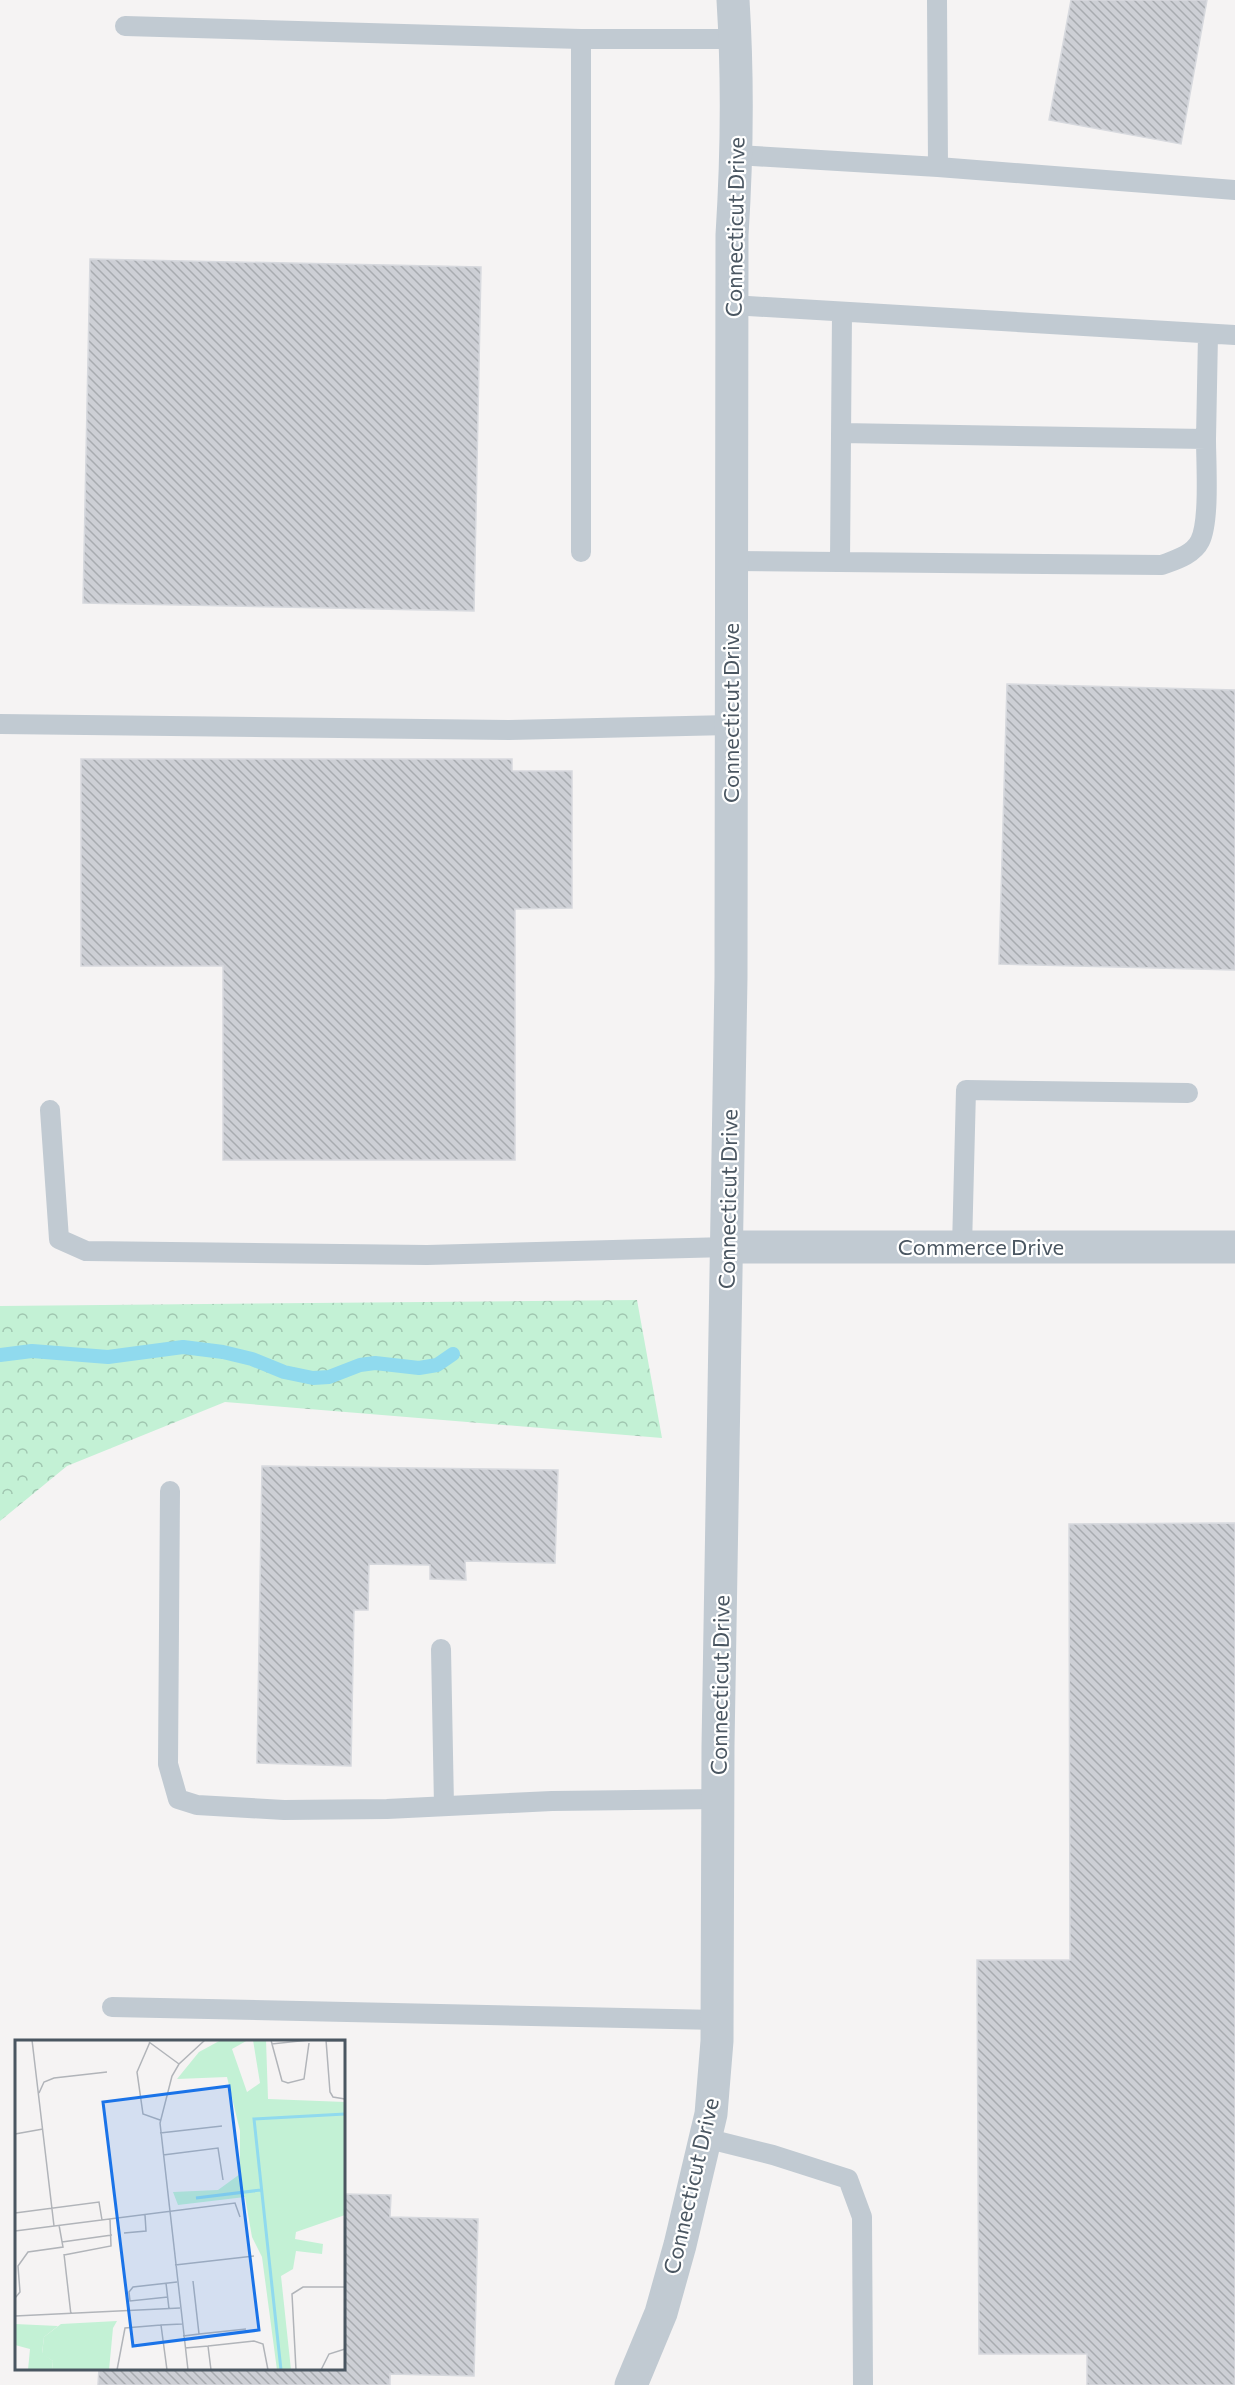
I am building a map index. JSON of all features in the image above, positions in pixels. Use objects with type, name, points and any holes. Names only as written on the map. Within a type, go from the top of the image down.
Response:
[{"type":"street","name":"Connecticut Drive","points":[[631,2385],[662,2313],[711,2114],[718,2020],[718,1798],[731,977],[732,235],[737,155],[733,0]]},
{"type":"street","name":"Commerce Drive","points":[[727,1247],[1235,1247]]},
{"type":"lane","points":[[937,0],[938,167]]},
{"type":"lane","points":[[125,26],[581,39],[735,39]]},
{"type":"lane","points":[[581,39],[581,552]]},
{"type":"lane","points":[[737,155],[938,167],[1235,190]]},
{"type":"lane","points":[[732,305],[1235,335]]},
{"type":"lane","points":[[840,562],[842,313]]},
{"type":"lane","points":[[732,561],[1162,565],[1185,557],[1200,542],[1205,525],[1208,334]]},
{"type":"lane","points":[[841,433],[1206,439]]},
{"type":"lane","points":[[0,724],[509,730],[730,725]]},
{"type":"lane","points":[[962,1247],[966,1090],[1188,1093]]},
{"type":"lane","points":[[50,1110],[59,1239],[86,1251],[427,1255],[727,1247]]},
{"type":"lane","points":[[170,1491],[168,1764],[178,1799],[197,1805],[284,1810],[387,1809],[552,1801],[718,1798]]},
{"type":"lane","points":[[441,1648],[444,1806]]},
{"type":"lane","points":[[111,2007],[718,2020]]},
{"type":"lane","points":[[705,2138],[773,2155],[848,2179],[862,2217],[863,2385]]},
{"type":"green space","points":[[637,1300],[662,1438],[225,1402],[67,1466],[0,1521],[0,1306]]},
{"type":"building","points":[[1071,0],[1207,0],[1181,144],[1049,120]]},
{"type":"building","points":[[90,259],[481,267],[474,611],[83,603]]},
{"type":"building","points":[[1007,684],[1235,690],[1235,970],[999,964]]},
{"type":"building","points":[[81,759],[512,759],[512,771],[572,771],[572,908],[515,909],[515,1160],[223,1160],[223,966],[81,966]]},
{"type":"building","points":[[262,1466],[558,1470],[555,1563],[465,1561],[466,1580],[430,1579],[430,1565],[369,1564],[368,1610],[354,1610],[351,1766],[257,1763]]},
{"type":"building","points":[[1235,1523],[1235,2385],[1087,2385],[1087,2354],[979,2354],[977,1960],[1070,1960],[1069,1524]]},
{"type":"building","points":[[345,2194],[391,2195],[390,2217],[478,2219],[474,2376],[390,2374],[390,2385],[98,2385],[99,2370],[345,2370]]},
{"type":"waterway","points":[[0,1355],[32,1351],[108,1357],[183,1347],[223,1352],[252,1359],[284,1372],[313,1378],[329,1377],[360,1365],[375,1363],[419,1368],[437,1365],[453,1354]]}]
